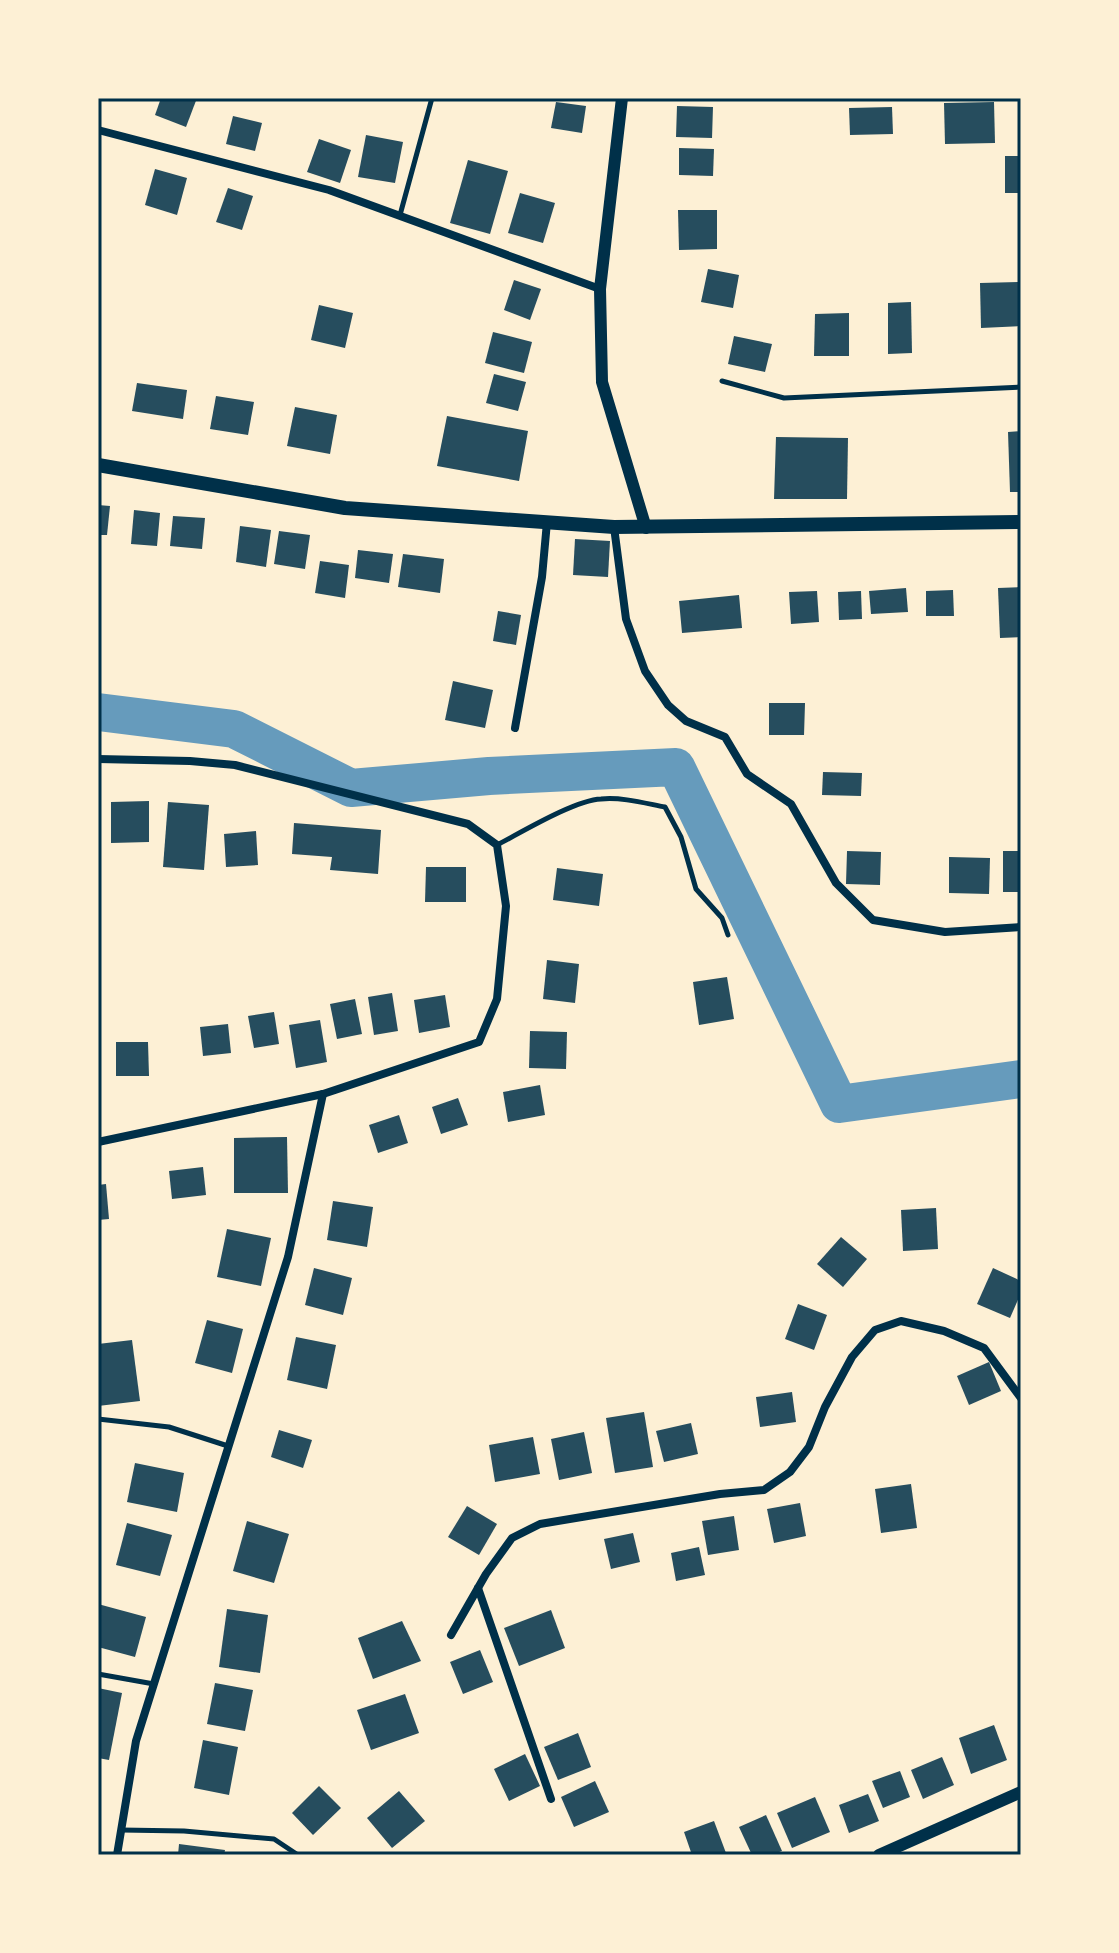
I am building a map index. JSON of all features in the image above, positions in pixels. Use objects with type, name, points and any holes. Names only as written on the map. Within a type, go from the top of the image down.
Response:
[{"type":"main road","points":[[98,465],[345,508],[614,527],[1021,522]]},
{"type":"street","points":[[622,98],[600,289],[602,382],[646,528]]},
{"type":"street","points":[[98,130],[329,190],[600,289]]},
{"type":"street","points":[[515,728],[542,577],[547,522]]},
{"type":"street","points":[[614,527],[626,619],[645,671],[668,705],[686,721],[725,737],[747,774],[791,804],[836,883],[873,920],[945,932],[1021,927]]},
{"type":"street","points":[[98,759],[235,765],[468,824],[497,845],[506,906],[497,999],[479,1042],[323,1094],[98,1142]]},
{"type":"street","points":[[117,1855],[136,1741],[288,1257],[323,1094]]},
{"type":"street","points":[[451,1635],[512,1538],[540,1524],[720,1494],[764,1490],[790,1472],[809,1447],[825,1407],[852,1357],[875,1330],[901,1321],[944,1331],[984,1348],[1021,1398]]},
{"type":"street","points":[[478,1588],[551,1799]]},
{"type":"street","points":[[879,1855],[1021,1792]]},
{"type":"lane","points":[[399,216],[432,98]]},
{"type":"lane","points":[[722,381],[784,398],[1021,387]]},
{"type":"lane","points":[[497,845],[568,809],[599,798],[665,807],[681,837],[696,889],[722,918],[728,935]]},
{"type":"lane","points":[[98,1419],[169,1427],[228,1446]]},
{"type":"lane","points":[[98,1674],[154,1684]]},
{"type":"lane","points":[[121,1830],[184,1831],[274,1839],[298,1855]]},
{"type":"building","points":[[161,98],[197,98],[186,127],[155,115]]},
{"type":"building","points":[[556,102],[586,106],[582,133],[551,128]]},
{"type":"building","points":[[994,102],[995,143],[945,144],[944,103]]},
{"type":"building","points":[[677,106],[713,107],[712,138],[676,137]]},
{"type":"building","points":[[892,107],[893,134],[850,135],[849,108]]},
{"type":"building","points":[[233,116],[262,123],[255,151],[226,144]]},
{"type":"building","points":[[366,135],[403,142],[395,183],[358,177]]},
{"type":"building","points":[[319,139],[351,150],[340,183],[307,172]]},
{"type":"building","points":[[679,148],[714,149],[713,176],[679,175]]},
{"type":"building","points":[[1005,156],[1021,156],[1021,193],[1005,193]]},
{"type":"building","points":[[468,160],[508,171],[490,234],[450,223]]},
{"type":"building","points":[[155,169],[187,178],[177,215],[145,205]]},
{"type":"building","points":[[228,188],[253,196],[242,230],[216,222]]},
{"type":"building","points":[[520,193],[555,203],[543,243],[508,233]]},
{"type":"building","points":[[678,210],[717,210],[717,249],[679,250]]},
{"type":"building","points":[[708,269],[739,275],[733,308],[701,302]]},
{"type":"building","points":[[514,280],[541,289],[530,320],[504,310]]},
{"type":"building","points":[[1021,282],[1021,326],[981,328],[980,283]]},
{"type":"building","points":[[911,302],[912,353],[888,354],[888,303]]},
{"type":"building","points":[[319,305],[353,313],[345,348],[311,340]]},
{"type":"building","points":[[849,313],[849,356],[814,356],[815,314]]},
{"type":"building","points":[[493,332],[532,342],[524,373],[485,363]]},
{"type":"building","points":[[734,336],[772,344],[765,372],[728,364]]},
{"type":"building","points":[[494,374],[526,382],[518,411],[486,403]]},
{"type":"building","points":[[137,383],[187,390],[183,419],[132,411]]},
{"type":"building","points":[[216,396],[254,402],[248,435],[210,429]]},
{"type":"building","points":[[295,407],[337,415],[330,454],[287,446]]},
{"type":"building","points":[[447,416],[528,431],[519,481],[437,466]]},
{"type":"building","points":[[1021,431],[1021,492],[1010,492],[1008,432]]},
{"type":"building","points":[[776,437],[848,438],[847,499],[774,499]]},
{"type":"building","points":[[98,505],[110,506],[107,535],[98,535]]},
{"type":"building","points":[[134,510],[160,513],[157,546],[131,544]]},
{"type":"building","points":[[173,516],[205,518],[202,549],[170,546]]},
{"type":"building","points":[[240,526],[271,530],[266,567],[236,562]]},
{"type":"building","points":[[279,531],[310,535],[305,569],[274,564]]},
{"type":"building","points":[[575,539],[610,541],[608,577],[573,575]]},
{"type":"building","points":[[358,550],[393,554],[389,583],[355,578]]},
{"type":"building","points":[[403,554],[444,559],[440,593],[398,587]]},
{"type":"building","points":[[320,561],[349,565],[345,598],[315,593]]},
{"type":"building","points":[[1021,587],[1021,637],[1000,638],[998,588]]},
{"type":"building","points":[[906,588],[908,612],[871,614],[869,591]]},
{"type":"building","points":[[953,590],[954,616],[926,616],[926,591]]},
{"type":"building","points":[[817,591],[819,622],[791,624],[789,592]]},
{"type":"building","points":[[861,591],[862,619],[839,620],[838,592]]},
{"type":"building","points":[[739,595],[742,628],[682,633],[679,601]]},
{"type":"building","points":[[498,611],[521,615],[516,645],[493,641]]},
{"type":"building","points":[[453,681],[493,690],[485,728],[445,720]]},
{"type":"building","points":[[769,703],[805,703],[804,735],[769,735]]},
{"type":"building","points":[[823,772],[862,773],[861,796],[822,795]]},
{"type":"building","points":[[149,801],[149,842],[111,843],[111,802]]},
{"type":"building","points":[[168,802],[209,805],[204,870],[163,867]]},
{"type":"building","points":[[294,823],[381,830],[378,874],[330,870],[332,857],[292,854]]},
{"type":"building","points":[[256,831],[258,865],[226,867],[224,834]]},
{"type":"building","points":[[847,851],[881,852],[880,885],[846,884]]},
{"type":"building","points":[[1003,851],[1021,851],[1021,892],[1003,892]]},
{"type":"building","points":[[949,857],[990,858],[989,894],[949,893]]},
{"type":"building","points":[[426,867],[466,867],[466,902],[425,902]]},
{"type":"building","points":[[557,868],[603,874],[599,906],[553,900]]},
{"type":"building","points":[[547,960],[579,964],[575,1003],[543,999]]},
{"type":"building","points":[[727,977],[734,1019],[699,1025],[693,982]]},
{"type":"building","points":[[392,993],[398,1031],[374,1035],[368,997]]},
{"type":"building","points":[[445,995],[450,1027],[419,1033],[414,1000]]},
{"type":"building","points":[[355,999],[362,1034],[337,1039],[330,1004]]},
{"type":"building","points":[[274,1012],[279,1044],[254,1048],[248,1016]]},
{"type":"building","points":[[320,1020],[327,1062],[296,1068],[289,1025]]},
{"type":"building","points":[[228,1024],[231,1053],[203,1056],[200,1027]]},
{"type":"building","points":[[530,1031],[567,1032],[566,1069],[529,1068]]},
{"type":"building","points":[[116,1042],[148,1042],[149,1076],[116,1076]]},
{"type":"building","points":[[540,1085],[545,1115],[508,1122],[503,1092]]},
{"type":"building","points":[[458,1098],[468,1125],[441,1134],[432,1107]]},
{"type":"building","points":[[399,1115],[408,1143],[378,1153],[369,1125]]},
{"type":"building","points":[[287,1137],[288,1193],[234,1193],[234,1138]]},
{"type":"building","points":[[203,1167],[206,1195],[172,1199],[169,1171]]},
{"type":"building","points":[[106,1184],[109,1219],[98,1220],[98,1185]]},
{"type":"building","points":[[333,1201],[373,1207],[367,1247],[327,1240]]},
{"type":"building","points":[[936,1208],[938,1249],[903,1251],[901,1210]]},
{"type":"building","points":[[227,1229],[271,1238],[261,1286],[217,1277]]},
{"type":"building","points":[[841,1237],[867,1259],[843,1287],[817,1264]]},
{"type":"building","points":[[314,1268],[352,1278],[343,1315],[305,1305]]},
{"type":"building","points":[[993,1268],[1021,1281],[1021,1293],[1010,1318],[977,1304]]},
{"type":"building","points":[[798,1304],[827,1315],[814,1350],[785,1339]]},
{"type":"building","points":[[207,1320],[243,1329],[232,1373],[195,1363]]},
{"type":"building","points":[[296,1337],[336,1345],[327,1389],[287,1380]]},
{"type":"building","points":[[132,1340],[140,1401],[98,1406],[98,1344]]},
{"type":"building","points":[[989,1362],[1001,1391],[969,1405],[957,1376]]},
{"type":"building","points":[[792,1392],[796,1422],[760,1427],[756,1397]]},
{"type":"building","points":[[644,1412],[653,1467],[615,1473],[606,1418]]},
{"type":"building","points":[[691,1423],[698,1454],[664,1462],[656,1431]]},
{"type":"building","points":[[279,1430],[312,1440],[303,1468],[271,1457]]},
{"type":"building","points":[[584,1432],[592,1473],[559,1480],[551,1439]]},
{"type":"building","points":[[533,1437],[540,1474],[495,1482],[489,1445]]},
{"type":"building","points":[[135,1463],[184,1473],[177,1512],[127,1502]]},
{"type":"building","points":[[911,1484],[917,1528],[881,1533],[875,1489]]},
{"type":"building","points":[[800,1503],[806,1536],[774,1543],[767,1509]]},
{"type":"building","points":[[467,1506],[497,1524],[479,1555],[448,1537]]},
{"type":"building","points":[[734,1516],[739,1550],[708,1555],[702,1521]]},
{"type":"building","points":[[247,1521],[289,1534],[274,1583],[233,1571]]},
{"type":"building","points":[[127,1523],[172,1535],[160,1576],[116,1565]]},
{"type":"building","points":[[633,1533],[640,1562],[611,1569],[604,1539]]},
{"type":"building","points":[[699,1547],[705,1575],[676,1581],[671,1553]]},
{"type":"building","points":[[98,1604],[146,1617],[135,1657],[98,1647]]},
{"type":"building","points":[[227,1609],[268,1615],[260,1673],[219,1667]]},
{"type":"building","points":[[551,1610],[565,1648],[519,1666],[504,1628]]},
{"type":"building","points":[[402,1621],[421,1661],[373,1679],[358,1638]]},
{"type":"building","points":[[480,1650],[493,1682],[463,1694],[450,1662]]},
{"type":"building","points":[[215,1683],[253,1690],[245,1731],[207,1724]]},
{"type":"building","points":[[98,1688],[122,1693],[109,1760],[98,1758]]},
{"type":"building","points":[[405,1694],[419,1733],[371,1750],[357,1710]]},
{"type":"building","points":[[994,1725],[1007,1760],[971,1774],[959,1738]]},
{"type":"building","points":[[578,1733],[591,1767],[558,1780],[544,1747]]},
{"type":"building","points":[[203,1740],[238,1747],[229,1795],[194,1788]]},
{"type":"building","points":[[525,1754],[540,1786],[509,1801],[494,1769]]},
{"type":"building","points":[[942,1757],[954,1785],[923,1799],[911,1770]]},
{"type":"building","points":[[900,1771],[910,1797],[883,1808],[872,1781]]},
{"type":"building","points":[[595,1781],[609,1812],[574,1827],[561,1797]]},
{"type":"building","points":[[319,1786],[341,1808],[313,1835],[292,1813]]},
{"type":"building","points":[[399,1791],[425,1821],[392,1848],[367,1818]]},
{"type":"building","points":[[868,1794],[879,1821],[849,1833],[839,1805]]},
{"type":"building","points":[[815,1797],[830,1832],[792,1848],[777,1813]]},
{"type":"building","points":[[766,1815],[782,1851],[771,1855],[752,1855],[739,1827]]},
{"type":"building","points":[[714,1821],[726,1853],[692,1855],[684,1832]]},
{"type":"building","points":[[179,1844],[225,1850],[224,1855],[178,1855]]},
{"type":"waterway","points":[[98,712],[234,729],[351,788],[489,776],[676,767],[839,1104],[1021,1079]]}]
